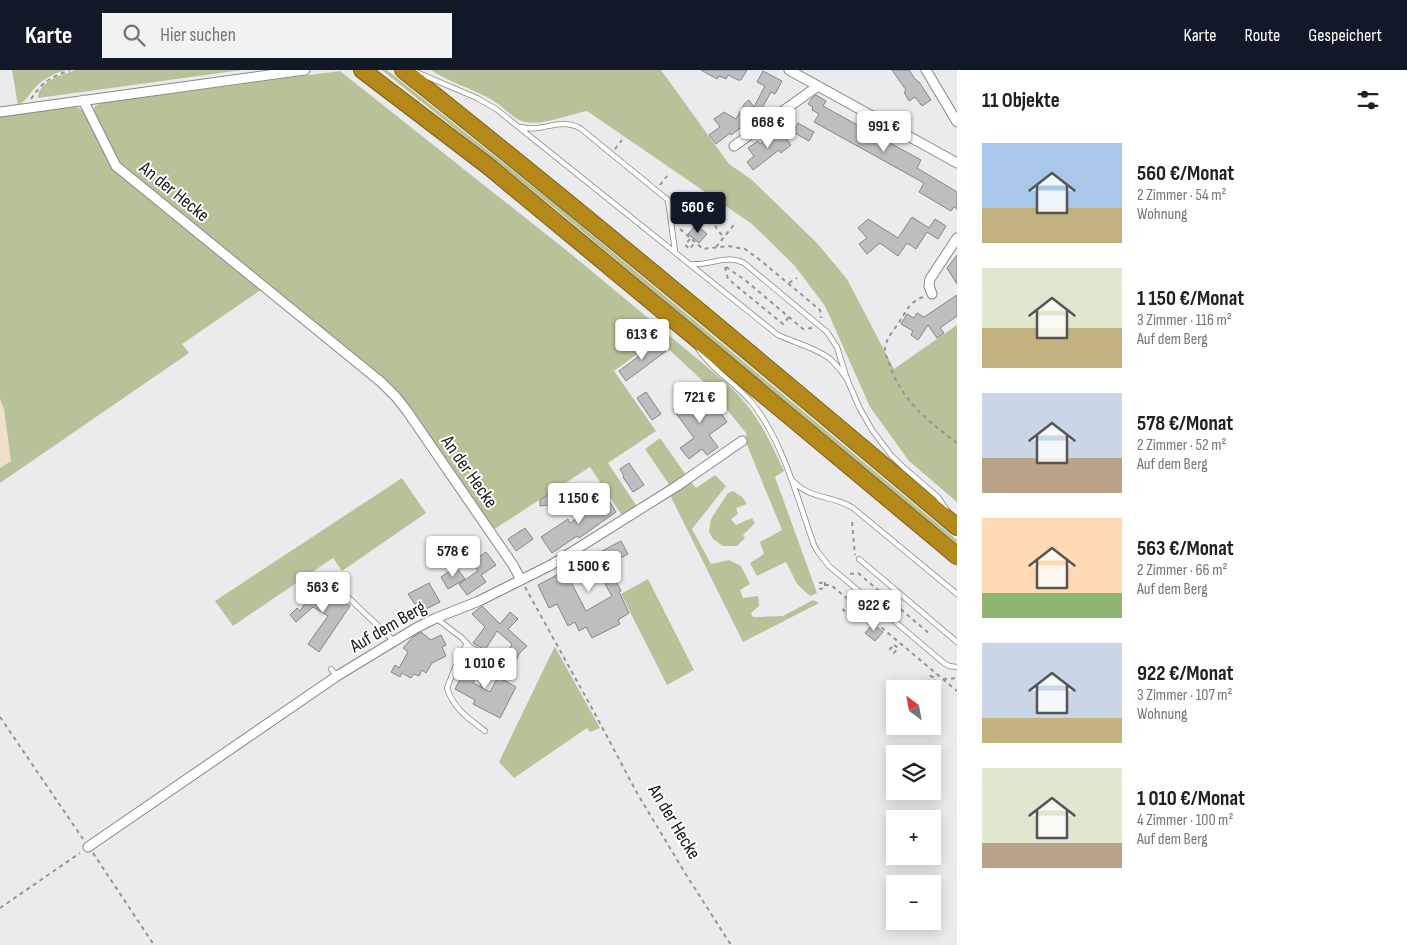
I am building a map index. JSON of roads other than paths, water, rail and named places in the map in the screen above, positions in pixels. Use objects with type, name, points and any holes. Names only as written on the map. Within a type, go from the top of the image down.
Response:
[{"type":"highway","points":[[362,70],[488,166],[957,556]]},
{"type":"highway","points":[[403,70],[503,149],[957,527]]},
{"type":"street","points":[[0,112],[305,70]]},
{"type":"street","points":[[789,70],[957,163]]},
{"type":"street","points":[[926,70],[957,122]]},
{"type":"street","points":[[734,146],[818,86]]},
{"type":"street","name":"An der Hecke","points":[[83,100],[116,166],[382,382],[396,397],[513,565],[521,580]]},
{"type":"street","points":[[932,294],[929,286],[930,279],[957,238]]},
{"type":"street","name":"Auf dem Berg","points":[[88,847],[334,673],[436,618],[479,600],[550,565],[677,486],[742,441]]},
{"type":"lane","points":[[413,70],[486,103],[519,127],[778,335],[818,351],[829,359],[847,379]]},
{"type":"lane","points":[[519,127],[536,129],[567,123],[580,128],[668,200],[675,251]]},
{"type":"lane","points":[[690,264],[704,264],[734,259],[744,263],[827,332],[837,347],[847,379],[861,412],[881,443],[902,466],[938,497],[957,527]]},
{"type":"lane","points":[[686,330],[707,361],[746,396],[764,419],[790,478],[814,545],[828,566],[944,663],[957,667]]},
{"type":"lane","points":[[790,478],[798,486],[817,496],[846,503],[957,594]]},
{"type":"lane","points":[[859,559],[957,642]]},
{"type":"lane","points":[[334,584],[394,641]]},
{"type":"lane","points":[[436,618],[474,650],[494,660],[483,684]]},
{"type":"lane","points":[[466,643],[447,688],[453,702],[469,719],[486,731]]}]
